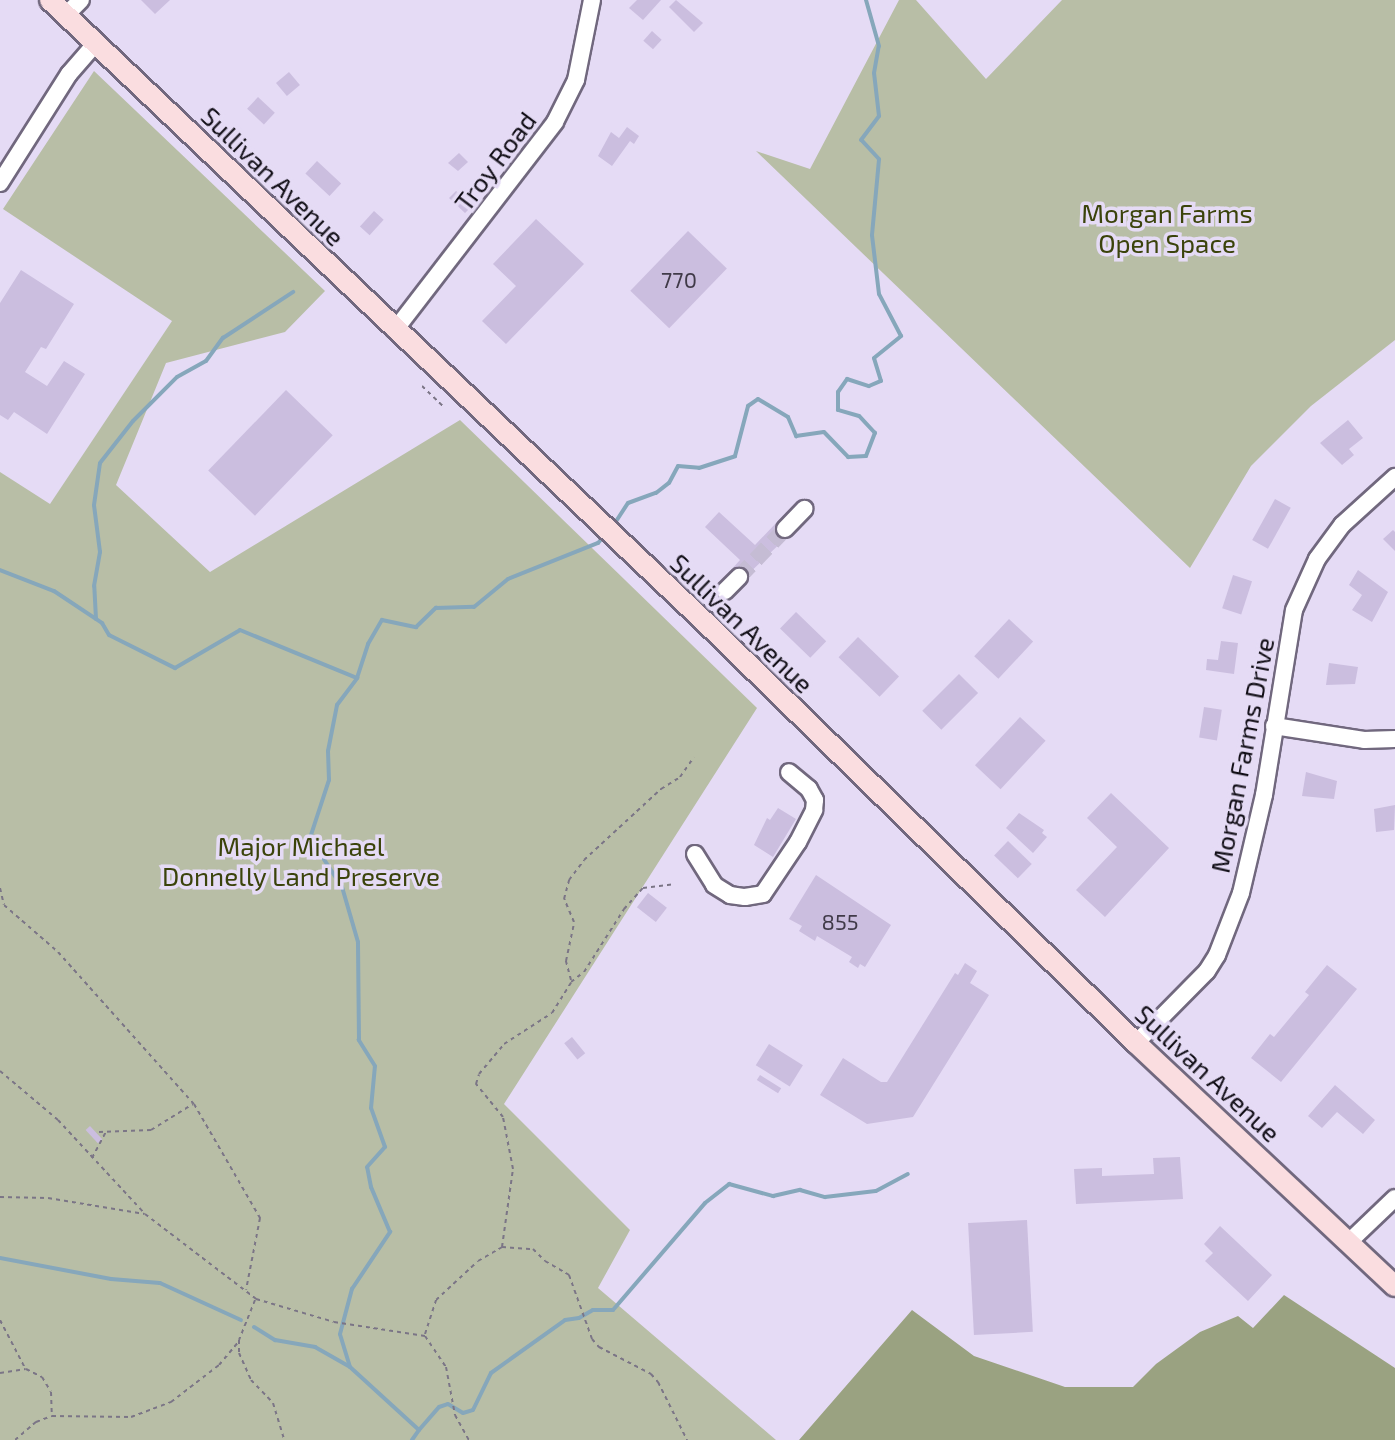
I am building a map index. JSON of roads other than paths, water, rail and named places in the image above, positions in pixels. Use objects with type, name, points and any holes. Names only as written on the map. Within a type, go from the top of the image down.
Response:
[{"type":"main road","name":"Sullivan Avenue","points":[[50,0],[608,532],[1136,1043],[1395,1286]]},
{"type":"street","points":[[66,15],[81,0]]},
{"type":"street","name":"Troy Road","points":[[395,330],[555,122],[576,80],[592,0]]},
{"type":"street","points":[[0,183],[69,74],[96,43]]},
{"type":"street","name":"Morgan Farms Drive","points":[[1136,1043],[1207,971],[1232,923],[1264,795],[1288,637],[1304,586],[1342,525],[1395,477]]},
{"type":"street","points":[[785,529],[804,509]]},
{"type":"street","points":[[725,591],[739,577]]},
{"type":"street","points":[[1274,726],[1364,740],[1395,739]]},
{"type":"street","points":[[695,854],[714,885],[730,895],[745,897],[763,894],[798,842],[814,810],[815,800],[809,789],[789,772]]},
{"type":"street","points":[[1350,1241],[1395,1198]]},
{"type":"waterway","points":[[613,526],[628,503],[656,493],[669,483],[678,466],[699,468],[735,456],[748,406],[758,399],[788,417],[796,436],[824,432],[848,457],[866,456],[875,433],[859,416],[838,410],[838,392],[847,379],[869,386],[881,381],[874,358],[901,336],[879,294],[872,235],[879,159],[861,140],[879,116],[874,73],[879,46],[866,0]]},
{"type":"waterway","points":[[96,619],[94,586],[100,552],[94,505],[100,463],[133,421],[177,377],[206,361],[223,338],[293,292]]},
{"type":"waterway","points":[[412,1440],[419,1430],[350,1367],[340,1334],[352,1289],[390,1232],[371,1187],[367,1167],[385,1147],[371,1108],[375,1066],[359,1040],[358,942],[342,887],[310,838],[329,780],[328,751],[337,705],[357,678],[368,644],[382,620],[416,627],[436,608],[474,607],[508,579],[598,543],[605,535]]},
{"type":"waterway","points":[[0,570],[54,591],[102,623],[109,635],[175,668],[240,630],[357,678]]},
{"type":"waterway","points":[[419,1430],[439,1407],[448,1404],[463,1413],[473,1410],[491,1373],[565,1320],[579,1318],[593,1310],[613,1310],[705,1203],[729,1184],[773,1196],[800,1190],[825,1197],[876,1191],[908,1174]]},
{"type":"waterway","points":[[0,1258],[111,1279],[160,1283],[241,1320]]},
{"type":"waterway","points":[[254,1327],[275,1340],[315,1347],[350,1367]]},
{"type":"tunnel","points":[[739,577],[785,529]]},
{"type":"park label","name":"Morgan Farms Open Space","points":[[1167,228]]},
{"type":"park label","name":"Major Michael Donnelly Land Preserve","points":[[301,861]]}]
